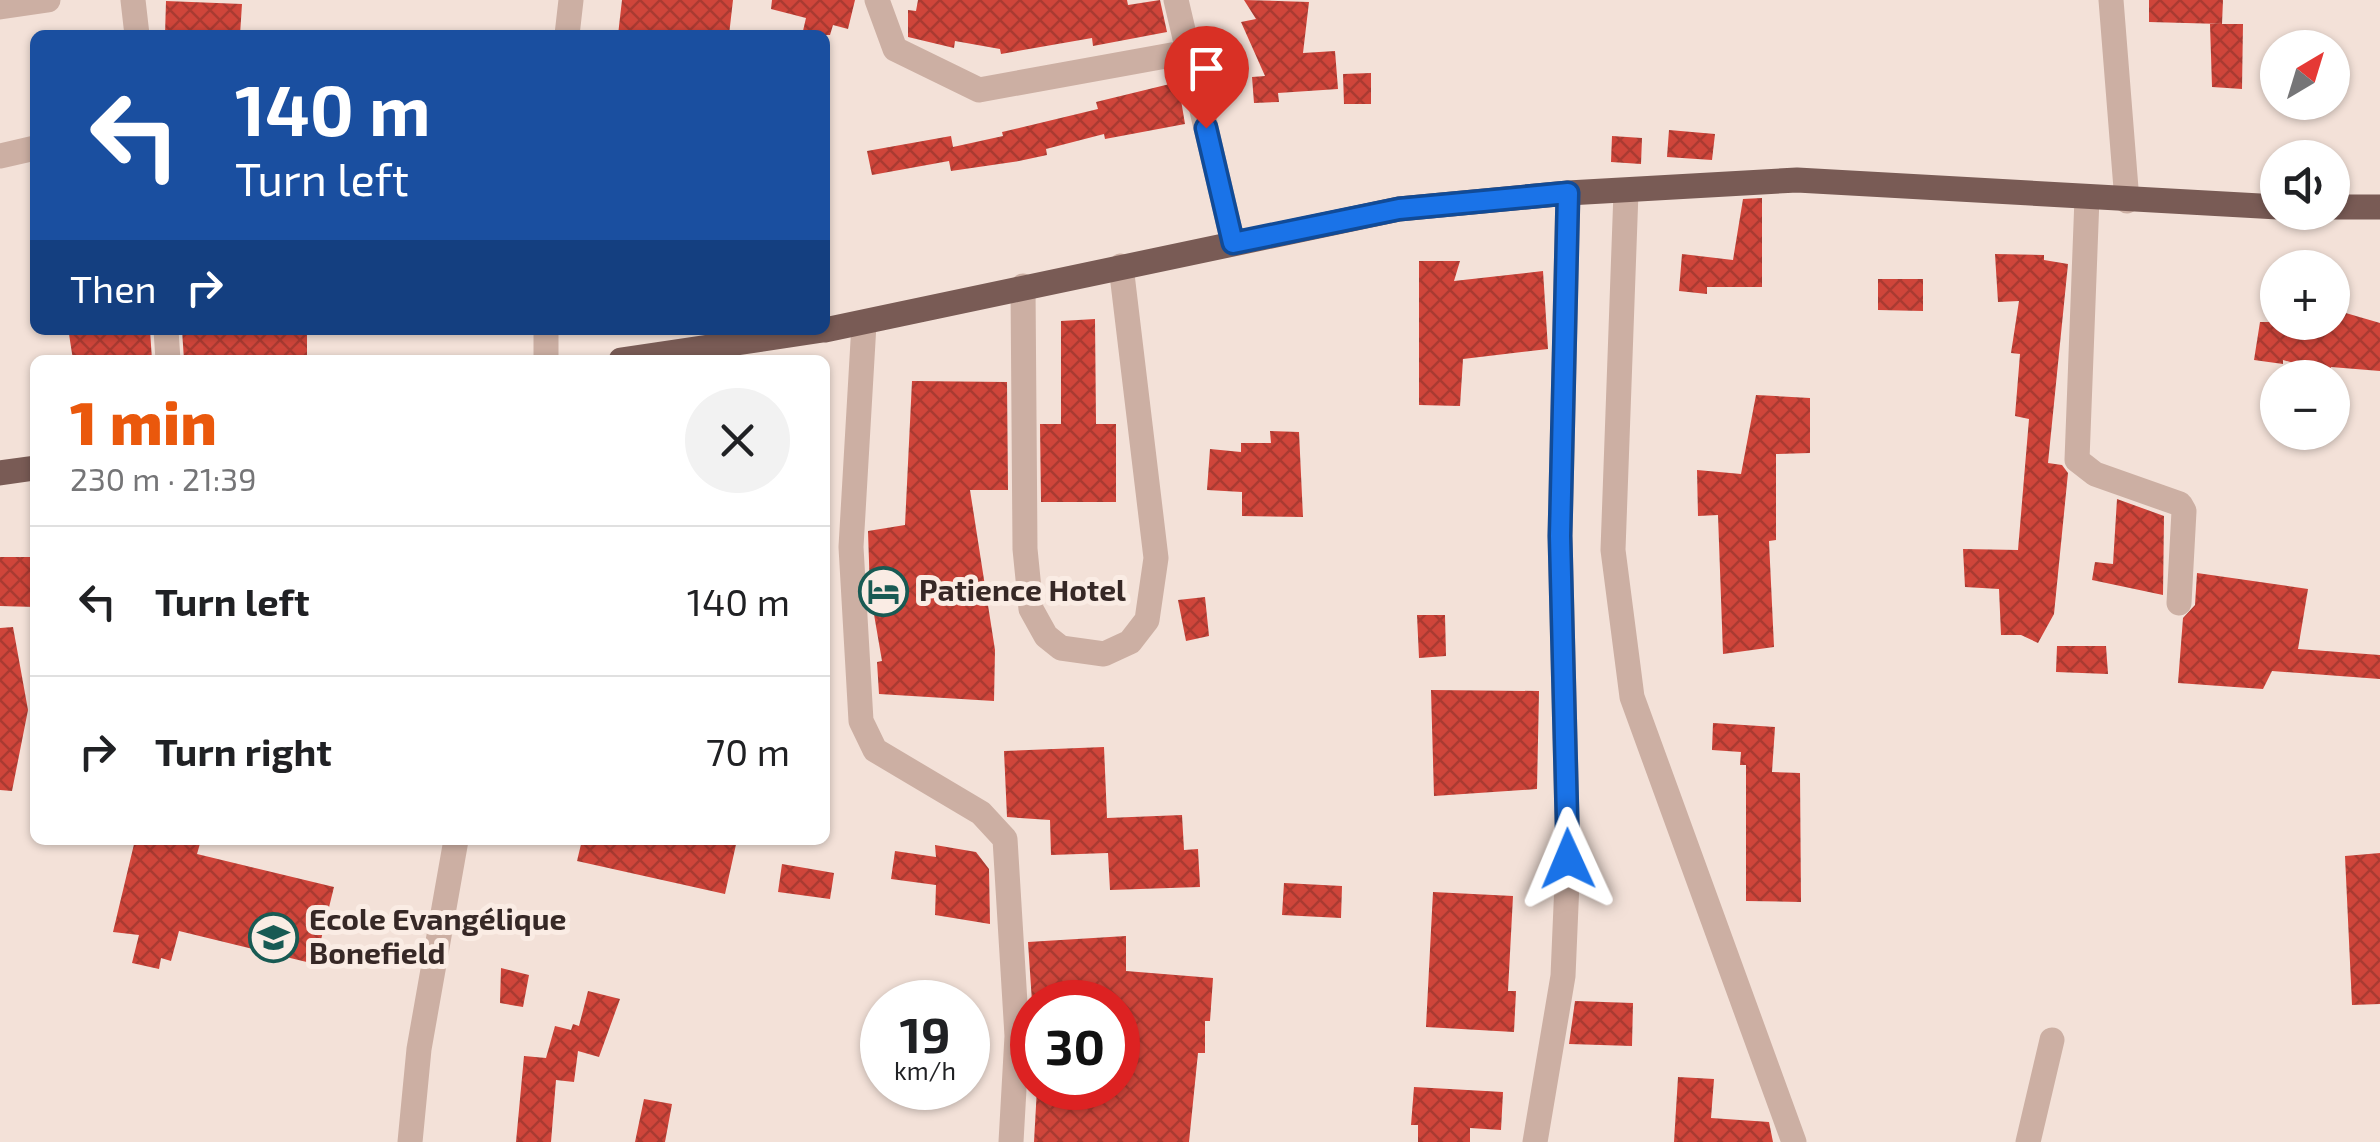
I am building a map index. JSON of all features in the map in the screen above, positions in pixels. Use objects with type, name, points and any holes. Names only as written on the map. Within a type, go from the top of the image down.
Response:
[{"type":"main road","points":[[830,329],[1399,209],[1568,193],[1797,180],[2260,206]]},
{"type":"main road","points":[[2350,207],[2380,207]]},
{"type":"main road","points":[[655,355],[790,335]]},
{"type":"main road","points":[[0,473],[30,469]]},
{"type":"street","points":[[0,7],[48,0]]},
{"type":"street","points":[[134,0],[137,30]]},
{"type":"street","points":[[568,30],[571,0]]},
{"type":"street","points":[[877,0],[895,49],[979,90],[1188,52]]},
{"type":"street","points":[[1176,0],[1233,243]]},
{"type":"street","points":[[2111,0],[2127,200]]},
{"type":"street","points":[[0,156],[30,149]]},
{"type":"street","points":[[1626,192],[1613,550],[1632,697],[1794,1142]]},
{"type":"street","points":[[1534,1142],[1563,976],[1568,859],[1560,536],[1568,193]]},
{"type":"street","points":[[2087,198],[2078,460],[2095,474],[2180,504],[2184,511],[2179,604]]},
{"type":"street","points":[[1023,286],[1025,549],[1031,609],[1046,636],[1061,648],[1104,654],[1130,642],[1147,620],[1156,558],[1121,266]]},
{"type":"street","points":[[864,324],[850,547],[862,721],[875,750],[981,813],[1005,839],[1018,1036],[1011,1142]]},
{"type":"street","points":[[410,1142],[419,1049],[455,845]]},
{"type":"street","points":[[2028,1142],[2052,1040]]},
{"type":"building","points":[[622,0],[733,0],[730,30],[619,30]]},
{"type":"building","points":[[772,0],[855,0],[848,29],[833,25],[830,35],[830,30],[803,30],[806,18],[771,9]]},
{"type":"building","points":[[918,0],[1127,0],[1128,5],[1160,0],[1167,32],[1093,46],[1092,38],[1001,54],[1000,49],[955,41],[954,48],[908,37],[908,10],[916,11]]},
{"type":"building","points":[[1244,0],[1309,2],[1303,53],[1335,51],[1338,89],[1278,93],[1279,102],[1254,103],[1252,77],[1265,76],[1241,22],[1256,19]]},
{"type":"building","points":[[2149,0],[2223,0],[2222,24],[2149,22]]},
{"type":"building","points":[[166,1],[242,4],[240,30],[165,30]]},
{"type":"building","points":[[2210,24],[2243,24],[2242,89],[2212,87]]},
{"type":"building","points":[[1371,73],[1371,104],[1344,104],[1343,74]]},
{"type":"building","points":[[1178,82],[1185,124],[1105,139],[1104,134],[1046,149],[1047,155],[1019,161],[951,171],[949,161],[872,175],[867,151],[951,136],[953,147],[1003,136],[1002,132],[1098,109],[1096,102]]},
{"type":"building","points":[[1669,130],[1715,134],[1712,160],[1667,157]]},
{"type":"building","points":[[1612,136],[1642,138],[1641,164],[1611,162]]},
{"type":"building","points":[[1762,198],[1762,287],[1707,287],[1707,294],[1679,291],[1682,254],[1733,260],[1743,199]]},
{"type":"building","points":[[1995,254],[2044,255],[2044,260],[2068,264],[2048,463],[2062,465],[2068,473],[2054,614],[2038,643],[2021,635],[2001,635],[1999,589],[1965,587],[1963,549],[2018,550],[2029,419],[2015,416],[2020,354],[2011,353],[2019,301],[1998,302]]},
{"type":"building","points":[[1419,261],[1460,261],[1454,281],[1543,271],[1548,349],[1463,359],[1460,406],[1419,405]]},
{"type":"building","points":[[1878,279],[1923,279],[1923,311],[1878,310]]},
{"type":"building","points":[[2350,314],[2380,323],[2380,371],[2350,369],[2350,360],[2254,360],[2260,322],[2260,340],[2350,340]]},
{"type":"building","points":[[1095,319],[1096,424],[1116,424],[1116,502],[1041,502],[1040,424],[1061,424],[1061,321]]},
{"type":"building","points":[[69,335],[150,335],[152,355],[72,355]]},
{"type":"building","points":[[182,335],[307,335],[307,355],[184,355]]},
{"type":"building","points":[[912,381],[1007,382],[1008,490],[970,490],[995,650],[994,701],[879,694],[877,662],[882,661],[870,591],[868,531],[905,525]]},
{"type":"building","points":[[1756,395],[1810,398],[1810,453],[1776,454],[1776,540],[1769,541],[1774,647],[1723,654],[1718,515],[1698,516],[1697,470],[1741,474]]},
{"type":"building","points":[[1270,431],[1299,432],[1303,517],[1242,516],[1242,492],[1207,490],[1210,449],[1241,452],[1241,443],[1271,443]]},
{"type":"building","points":[[2117,499],[2164,516],[2163,595],[2092,580],[2095,562],[2113,564]]},
{"type":"building","points":[[0,557],[30,557],[30,607],[0,606]]},
{"type":"building","points":[[2197,573],[2308,589],[2298,649],[2380,655],[2380,679],[2272,671],[2263,689],[2178,683],[2183,618],[2195,605]]},
{"type":"building","points":[[1205,597],[1209,636],[1186,641],[1178,600]]},
{"type":"building","points":[[1417,615],[1445,615],[1446,656],[1419,658]]},
{"type":"building","points":[[13,627],[28,710],[12,791],[0,790],[0,628]]},
{"type":"building","points":[[2057,646],[2106,646],[2108,674],[2056,672]]},
{"type":"building","points":[[1431,690],[1539,691],[1537,789],[1434,796]]},
{"type":"building","points":[[1713,723],[1775,727],[1772,772],[1800,773],[1801,902],[1746,901],[1746,765],[1740,765],[1741,752],[1712,750]]},
{"type":"building","points":[[1104,747],[1107,818],[1182,815],[1184,850],[1198,849],[1200,887],[1110,890],[1108,853],[1051,855],[1050,820],[1007,817],[1004,751]]},
{"type":"building","points":[[134,845],[200,845],[197,854],[334,887],[315,964],[179,931],[171,961],[161,958],[159,969],[132,963],[139,935],[113,932]]},
{"type":"building","points":[[581,845],[736,845],[725,894],[577,861]]},
{"type":"building","points":[[935,845],[976,852],[989,869],[990,924],[935,915],[936,885],[891,879],[895,851],[936,857]]},
{"type":"building","points":[[2380,853],[2380,1004],[2352,1005],[2345,856]]},
{"type":"building","points":[[782,864],[834,873],[830,899],[778,892]]},
{"type":"building","points":[[1284,883],[1342,886],[1341,918],[1282,915]]},
{"type":"building","points":[[1433,892],[1513,896],[1508,991],[1516,991],[1514,1032],[1426,1027]]},
{"type":"building","points":[[1126,936],[1126,971],[1213,978],[1210,1021],[1205,1021],[1205,1053],[1198,1053],[1189,1142],[1034,1142],[1036,1110],[1140,1110],[1140,980],[1031,980],[1028,942]]},
{"type":"building","points":[[501,968],[529,975],[523,1007],[500,1003]]},
{"type":"building","points":[[588,991],[620,999],[599,1057],[578,1051],[574,1082],[556,1080],[551,1142],[516,1142],[524,1056],[546,1058],[555,1026],[571,1030],[573,1024],[579,1026]]},
{"type":"building","points":[[1575,1001],[1633,1003],[1632,1046],[1569,1044]]},
{"type":"building","points":[[1678,1077],[1714,1079],[1711,1118],[1769,1122],[1773,1142],[1674,1142]]},
{"type":"building","points":[[1414,1087],[1503,1092],[1501,1130],[1470,1128],[1470,1142],[1418,1142],[1418,1125],[1411,1125]]},
{"type":"building","points":[[644,1099],[672,1104],[665,1142],[635,1142]]},
{"type":"place","name":"Patience Hotel","points":[[884,591]]},
{"type":"place","name":"Ecole Evangélique Bonefield","points":[[274,937]]},
{"type":"route","points":[[1206,128],[1233,243],[1399,209],[1568,193],[1560,536],[1568,859]]}]
